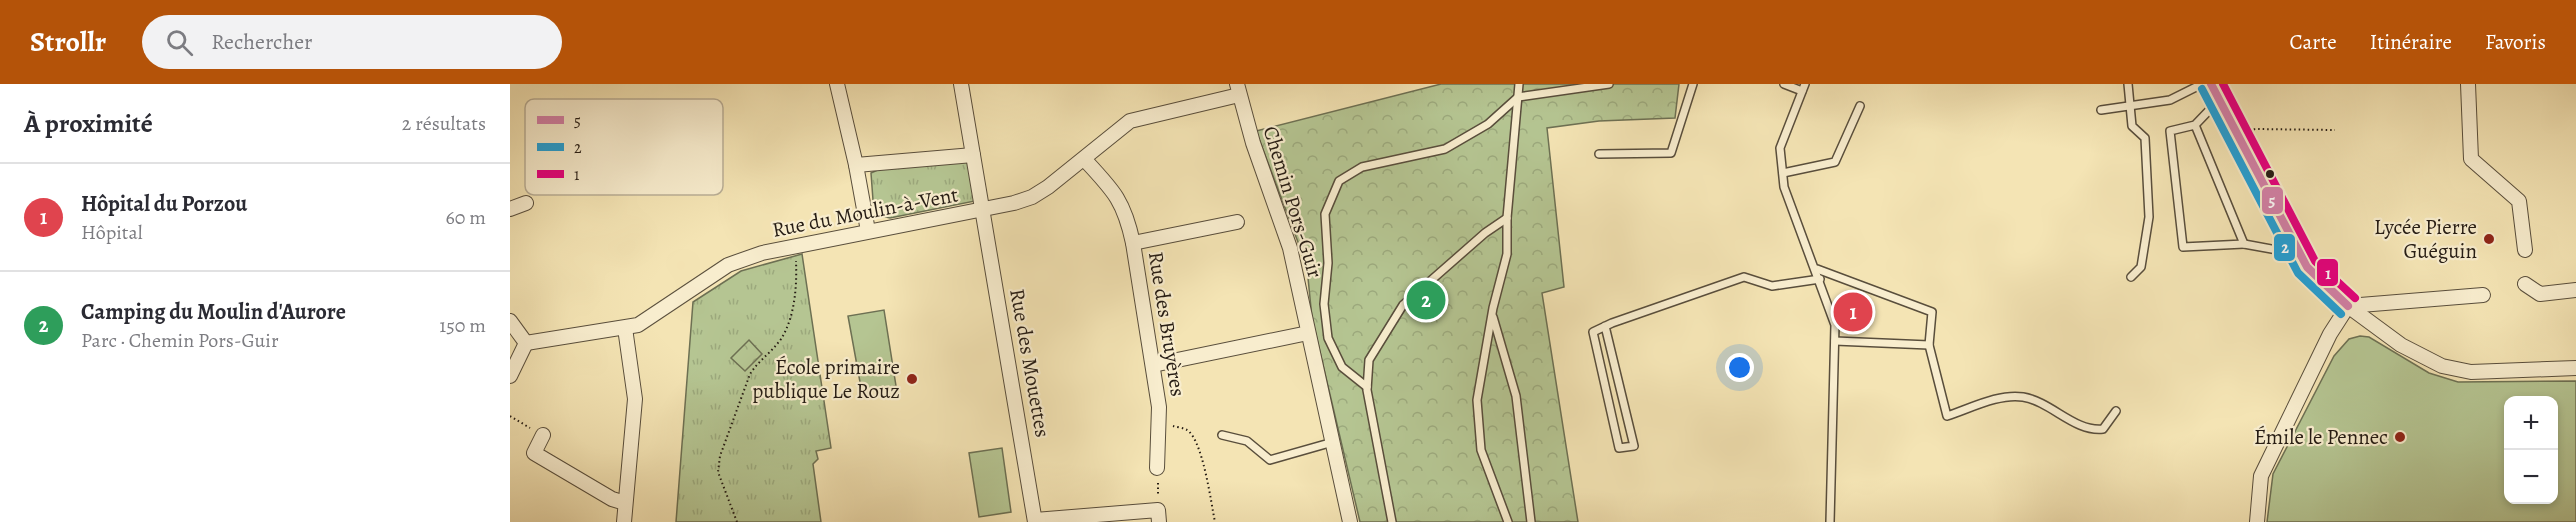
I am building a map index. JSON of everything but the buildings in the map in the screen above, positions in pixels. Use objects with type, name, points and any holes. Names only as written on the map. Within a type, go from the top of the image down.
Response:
[{"type":"street","points":[[837,84],[856,165],[868,231]]},
{"type":"street","name":"Rue des Mouettes","points":[[962,84],[1035,521]]},
{"type":"street","points":[[2211,84],[2307,267],[2348,306],[2402,345],[2442,366],[2471,372],[2576,368]]},
{"type":"street","points":[[2468,84],[2472,159],[2519,201],[2525,250]]},
{"type":"street","name":"Rue du Moulin-à-Vent","points":[[526,343],[638,325],[728,266],[762,253],[983,210],[1032,197],[1085,160],[1131,121],[1238,90]]},
{"type":"street","name":"Chemin Pors-Guir","points":[[1238,90],[1290,248],[1350,522]]},
{"type":"street","points":[[856,165],[973,155]]},
{"type":"street","name":"Rue des Bruyères","points":[[1085,160],[1123,206],[1133,243],[1153,365],[1159,422],[1157,468]]},
{"type":"street","points":[[510,209],[526,203]]},
{"type":"street","points":[[1133,243],[1238,222]]},
{"type":"street","points":[[2525,284],[2540,294],[2576,290]]},
{"type":"street","points":[[2348,306],[2483,295]]},
{"type":"street","points":[[2257,522],[2261,476],[2330,334],[2348,306]]},
{"type":"street","points":[[510,321],[526,343],[510,376]]},
{"type":"street","points":[[624,522],[635,399],[626,328]]},
{"type":"street","points":[[1153,365],[1308,333]]},
{"type":"street","points":[[543,435],[534,453],[612,499],[625,503]]},
{"type":"street","points":[[1035,521],[1159,516]]},
{"type":"lane","points":[[1508,522],[1481,450],[1477,400],[1492,315],[1507,254],[1507,218],[1519,84]]},
{"type":"lane","points":[[1368,387],[1342,367],[1328,338],[1324,304],[1328,263],[1325,214],[1339,181],[1362,167],[1445,149],[1488,124],[1518,97],[1609,84]]},
{"type":"lane","points":[[1599,154],[1671,153],[1693,84]]},
{"type":"lane","points":[[1784,84],[1803,88],[1780,148],[1784,187],[1817,269],[1835,325],[1830,522]]},
{"type":"lane","points":[[2128,84],[2132,126],[2145,138],[2149,217],[2141,267],[2131,277]]},
{"type":"lane","points":[[2101,110],[2170,100],[2202,84]]},
{"type":"lane","points":[[2219,100],[2195,125],[2170,131],[2183,247],[2244,244],[2300,254]]},
{"type":"lane","points":[[1783,173],[1835,162],[1860,106]]},
{"type":"lane","points":[[2195,125],[2244,244]]},
{"type":"lane","points":[[1392,522],[1368,387],[1369,360],[1403,305],[1485,233],[1507,218]]},
{"type":"lane","points":[[1817,269],[1932,312],[1929,345],[1947,417],[2001,399],[2023,397],[2090,431],[2103,429],[2116,411]]},
{"type":"lane","points":[[1605,326],[1634,446],[1619,448],[1593,332],[1605,326],[1744,277],[1772,286],[1820,279]]},
{"type":"lane","points":[[1492,315],[1516,396],[1531,522]]},
{"type":"lane","points":[[1835,341],[1929,345]]},
{"type":"lane","points":[[1222,435],[1247,441],[1270,460],[1333,442]]},
{"type":"path","points":[[2239,141],[2255,129],[2335,129]]},
{"type":"path","points":[[737,522],[718,472],[720,456],[750,374],[782,337],[795,296],[796,246]]},
{"type":"path","points":[[510,416],[543,435]]},
{"type":"path","points":[[1159,422],[1188,430],[1194,437],[1202,459],[1215,522]]},
{"type":"path","points":[[1157,468],[1159,516]]},
{"type":"green space","points":[[1441,84],[1679,84],[1675,118],[1599,121],[1547,128],[1564,287],[1542,293],[1578,522],[1360,522],[1312,318],[1308,278],[1301,250],[1256,131]]},
{"type":"green space","points":[[965,161],[971,166],[975,201],[890,218],[878,215],[873,200],[871,173],[882,168]]},
{"type":"green space","points":[[802,254],[831,448],[816,451],[818,459],[813,464],[821,522],[676,522],[693,302],[741,271]]},
{"type":"green space","points":[[884,310],[896,386],[862,393],[848,316]]},
{"type":"green space","name":"Émile le Pennec","points":[[2360,336],[2369,337],[2429,373],[2458,382],[2576,381],[2576,522],[2267,522],[2273,474],[2334,356],[2349,339]]},
{"type":"green space","points":[[749,340],[762,354],[745,371],[731,358]]},
{"type":"green space","points":[[1002,448],[1011,512],[979,517],[969,453]]},
{"type":"transit line","name":"5","points":[[2211,84],[2307,267],[2348,306]]},
{"type":"transit line","name":"1","points":[[2223,84],[2315,261],[2355,298]]},
{"type":"transit line","name":"2","points":[[2202,89],[2298,273],[2341,314]]},
{"type":"place","name":"Lycée Pierre Guéguin","points":[[2489,239]]},
{"type":"place","name":"Camping du Moulin d'Aurore","points":[[1426,300]]},
{"type":"place","name":"Hôpital du Porzou","points":[[1853,312]]},
{"type":"place","name":"École primaire publique Le Rouz","points":[[912,379]]},
{"type":"place","name":"Émile le Pennec","points":[[2400,437]]}]
